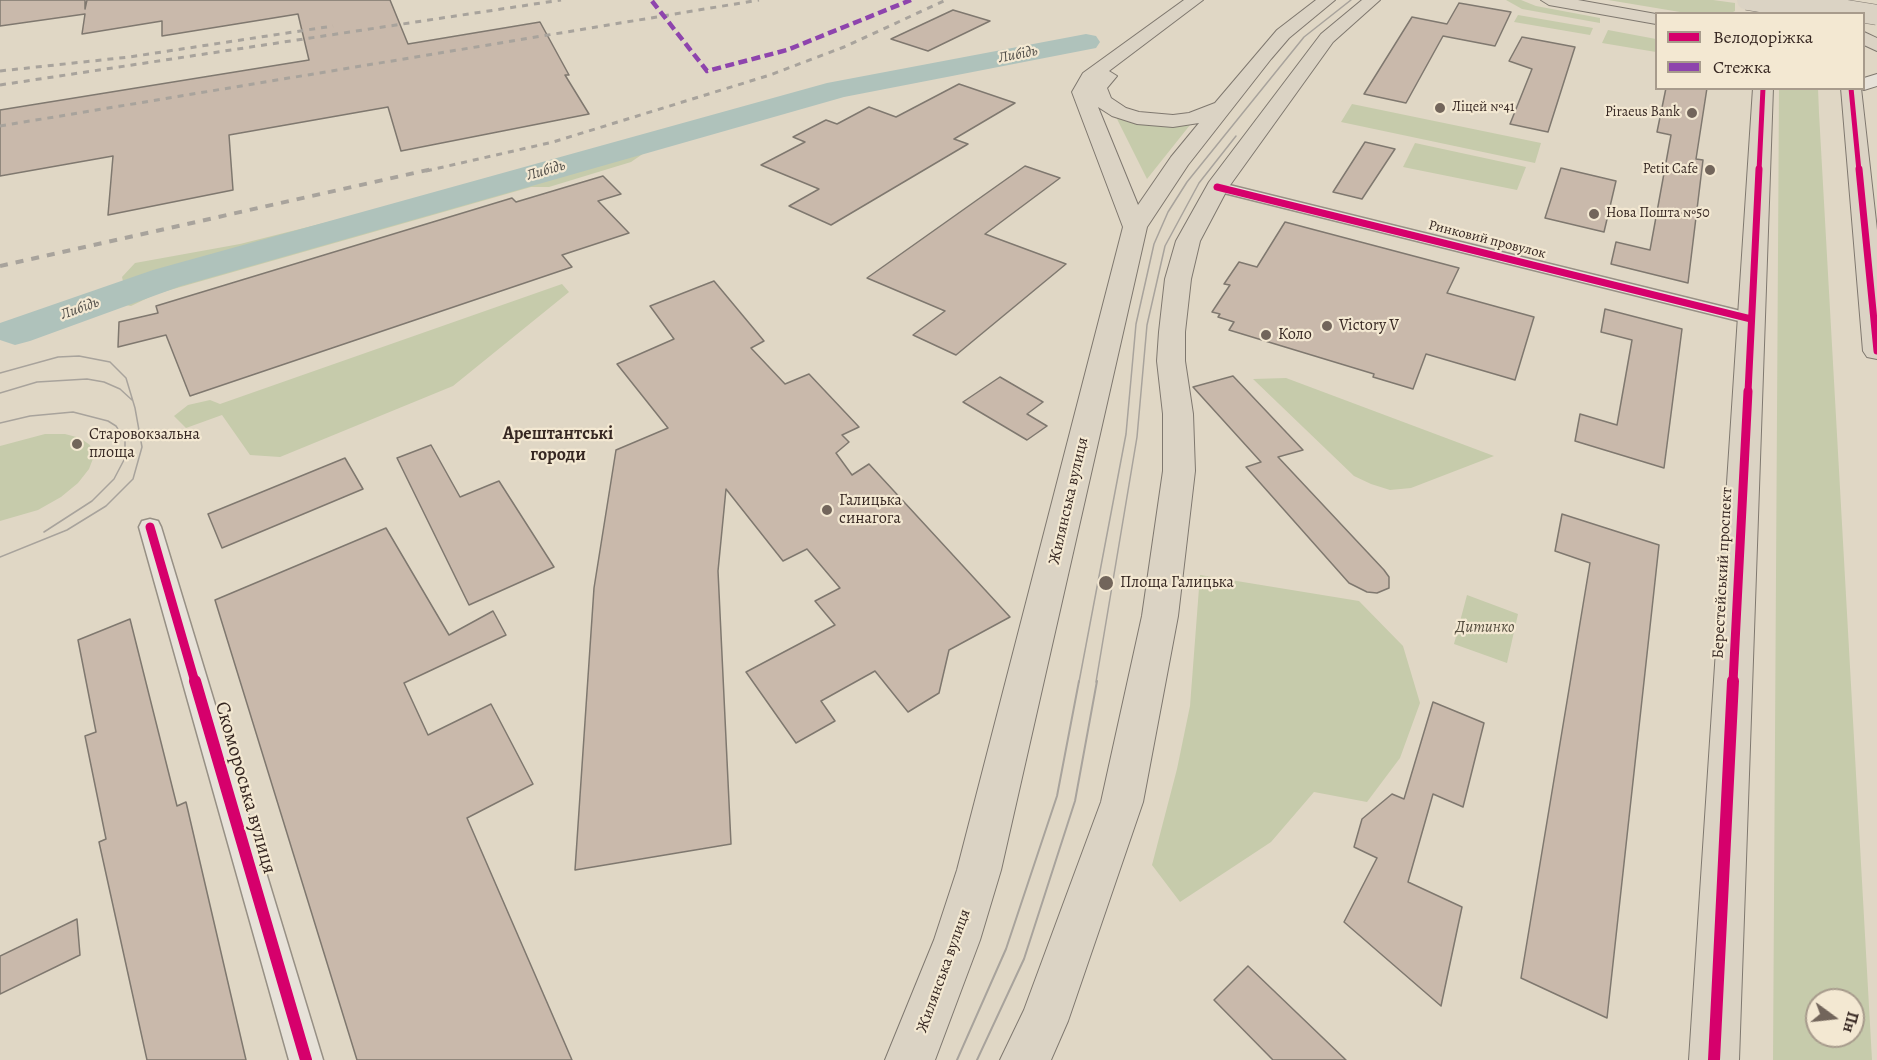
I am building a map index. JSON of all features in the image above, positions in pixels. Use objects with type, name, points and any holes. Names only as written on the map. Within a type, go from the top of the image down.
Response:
[{"type":"main road","points":[[1135,227],[1082,92],[1090,77],[1102,67],[1195,0]]},
{"type":"main road","points":[[1210,0],[1108,74],[1097,88],[1102,101],[1119,112],[1152,121],[1173,122],[1223,107]]},
{"type":"main road","name":"Жилянська вулиця","points":[[910,1060],[957,940],[979,870],[1135,227],[1179,162],[1283,34],[1327,0]]},
{"type":"main road","points":[[1026,1060],[1044,1022],[1122,802],[1160,616],[1179,471],[1178,414],[1171,361],[1178,279],[1188,241],[1217,187],[1327,38],[1372,0]]},
{"type":"main road","points":[[1549,0],[1655,20]]},
{"type":"main road","points":[[1582,0],[1655,13]]},
{"type":"main road","points":[[1747,0],[1819,12]]},
{"type":"main road","points":[[1786,0],[1859,12]]},
{"type":"main road","name":"Берестейський проспект","points":[[1714,1060],[1763,90]]},
{"type":"main road","points":[[1851,90],[1877,351]]},
{"type":"street","name":"Ринковий провулок","points":[[1217,187],[1751,319]]},
{"type":"street","name":"Скомороська вулиця","points":[[150,527],[306,1060]]},
{"type":"green space","points":[[1506,0],[1521,0],[1536,6],[1600,18],[1600,23],[1522,9]]},
{"type":"green space","points":[[1608,0],[1713,0],[1735,3],[1733,12],[1680,12]]},
{"type":"green space","points":[[1518,15],[1593,28],[1590,35],[1514,22]]},
{"type":"green space","points":[[1608,30],[1655,39],[1655,52],[1602,43]]},
{"type":"green space","points":[[1779,90],[1818,90],[1872,1060],[1773,1060]]},
{"type":"green space","points":[[1352,104],[1541,143],[1535,163],[1341,122]]},
{"type":"green space","points":[[1115,115],[1172,126],[1190,125],[1147,179]]},
{"type":"green space","points":[[647,142],[653,147],[631,162],[549,187],[531,187],[156,294],[131,306],[120,304],[125,290],[122,277],[135,263],[240,244]]},
{"type":"green space","points":[[1415,143],[1526,167],[1517,190],[1403,167]]},
{"type":"green space","points":[[562,284],[569,292],[453,386],[280,457],[250,455],[222,415],[186,428],[174,416],[188,405],[210,400],[220,404]]},
{"type":"green space","points":[[1286,378],[1494,456],[1411,488],[1390,490],[1371,484],[1354,476],[1253,379]]},
{"type":"green space","points":[[45,434],[65,434],[80,438],[90,445],[94,456],[89,469],[78,483],[61,497],[38,510],[0,521],[0,446]]},
{"type":"green space","points":[[1200,575],[1359,601],[1403,646],[1420,703],[1400,758],[1367,802],[1314,792],[1271,842],[1180,902],[1152,865],[1177,769],[1190,706]]},
{"type":"green space","name":"Дитинко","points":[[1467,595],[1518,614],[1507,663],[1454,644]]},
{"type":"building","points":[[0,0],[85,0],[85,9],[87,0],[390,0],[408,44],[540,22],[569,75],[565,75],[589,114],[401,151],[388,107],[229,135],[233,190],[108,215],[113,156],[0,176],[0,110],[309,60],[298,14],[162,36],[162,21],[82,34],[85,14],[0,26]]},
{"type":"building","points":[[1459,3],[1511,12],[1495,46],[1443,36],[1406,103],[1364,94],[1412,17],[1447,24]]},
{"type":"building","points":[[953,10],[990,21],[928,51],[891,39]]},
{"type":"building","points":[[1522,37],[1575,47],[1548,132],[1510,124],[1532,69],[1509,61]]},
{"type":"building","points":[[959,84],[1015,103],[954,139],[968,144],[831,225],[789,206],[819,189],[761,165],[805,142],[793,137],[826,120],[837,124],[869,107],[896,117]]},
{"type":"building","points":[[1666,90],[1707,90],[1696,159],[1703,160],[1688,283],[1611,264],[1616,242],[1650,250],[1671,135],[1657,132]]},
{"type":"building","points":[[1365,142],[1395,149],[1362,199],[1333,192]]},
{"type":"building","points":[[1025,166],[1060,178],[985,234],[1066,264],[956,355],[913,335],[945,311],[867,278]]},
{"type":"building","points":[[1561,168],[1616,181],[1604,232],[1545,218]]},
{"type":"building","points":[[603,176],[621,194],[598,201],[629,233],[562,255],[572,267],[190,396],[166,335],[118,347],[119,322],[158,313],[156,306],[512,198],[516,202]]},
{"type":"building","points":[[1285,222],[1459,268],[1447,293],[1534,317],[1515,380],[1426,354],[1413,389],[1373,377],[1374,374],[1229,330],[1234,322],[1218,317],[1220,314],[1212,312],[1230,285],[1224,284],[1239,262],[1257,267]]},
{"type":"building","points":[[714,281],[764,341],[751,348],[785,384],[809,374],[859,427],[842,435],[849,442],[836,453],[852,475],[869,464],[1010,617],[949,650],[939,693],[908,712],[875,671],[821,701],[835,721],[796,743],[746,672],[835,625],[815,601],[840,588],[807,549],[783,561],[726,489],[718,571],[731,844],[575,870],[594,588],[616,450],[668,428],[617,364],[674,339],[650,306]]},
{"type":"building","points":[[1605,309],[1682,329],[1664,468],[1575,441],[1580,414],[1617,425],[1632,340],[1601,332]]},
{"type":"building","points":[[1233,376],[1303,450],[1278,457],[1384,570],[1389,577],[1389,588],[1377,593],[1367,592],[1349,583],[1246,467],[1261,462],[1193,387]]},
{"type":"building","points":[[1000,377],[1043,402],[1027,414],[1047,426],[1027,440],[963,402]]},
{"type":"building","points":[[431,445],[460,497],[499,481],[554,567],[469,605],[397,458]]},
{"type":"building","points":[[345,458],[363,489],[222,548],[208,514]]},
{"type":"building","points":[[1562,514],[1659,545],[1607,1018],[1521,978],[1590,563],[1555,551]]},
{"type":"building","points":[[386,528],[449,635],[493,611],[506,635],[404,683],[428,735],[491,704],[533,784],[467,818],[572,1060],[357,1060],[215,600]]},
{"type":"building","points":[[130,619],[177,806],[186,802],[246,1060],[147,1060],[99,842],[106,839],[85,736],[96,732],[78,640]]},
{"type":"building","points":[[1433,702],[1484,723],[1463,807],[1433,794],[1408,882],[1462,907],[1441,1006],[1344,922],[1377,858],[1354,847],[1362,819],[1392,794],[1404,799]]},
{"type":"building","points":[[77,919],[80,955],[0,994],[0,956]]},
{"type":"building","points":[[1248,966],[1346,1060],[1273,1060],[1214,1000]]},
{"type":"waterway","name":"Либідь","points":[[15,332],[167,278],[838,89],[1086,42]]},
{"type":"tram line","points":[[1079,682],[1126,434],[1136,324],[1154,244],[1168,212],[1187,182],[1304,37],[1351,0]]},
{"type":"tram line","points":[[1096,682],[1137,437],[1147,325],[1165,246],[1199,183],[1236,136]]},
{"type":"tram line","points":[[0,373],[58,357],[79,356],[110,362],[126,378],[135,408],[142,447],[133,479],[106,506],[67,530],[0,557]]},
{"type":"tram line","points":[[0,393],[37,382],[87,379],[104,382],[120,389],[132,400]]},
{"type":"tram line","points":[[0,423],[30,416],[73,412],[108,421],[116,426],[125,440],[125,458],[114,479],[92,501],[44,532]]},
{"type":"tram line","points":[[957,1060],[1006,949],[1057,796],[1079,681]]},
{"type":"tram line","points":[[977,1060],[1024,959],[1075,801],[1097,681]]},
{"type":"railway","points":[[0,85],[561,0]]},
{"type":"railway","points":[[0,126],[759,0]]},
{"type":"railway","points":[[426,171],[553,142],[770,75],[844,47],[946,0]]},
{"type":"railway","points":[[0,71],[129,57],[333,26]]},
{"type":"railway","points":[[0,266],[432,169]]},
{"type":"marked path","points":[[652,1],[707,71],[787,50],[911,0]]},
{"type":"cycle path","points":[[1714,1060],[1763,90]]},
{"type":"cycle path","points":[[1851,90],[1877,351]]},
{"type":"cycle path","points":[[1217,187],[1751,319]]},
{"type":"cycle path","points":[[150,527],[306,1060]]},
{"type":"place","name":"Ліцей №41","points":[[1440,108]]},
{"type":"place","name":"Piraeus Bank","points":[[1692,113]]},
{"type":"place","name":"Petit Cafe","points":[[1710,170]]},
{"type":"place","name":"Нова Пошта №50","points":[[1594,214]]},
{"type":"place","name":"Victory V","points":[[1327,326]]},
{"type":"place","name":"Коло","points":[[1266,335]]},
{"type":"place","name":"Старовокзальна площа","points":[[77,444]]},
{"type":"place","name":"Галицька синагога","points":[[827,510]]},
{"type":"place","name":"Площа Галицька","points":[[1106,583]]},
{"type":"district","name":"Арештантські городи","points":[[558,445]]}]
